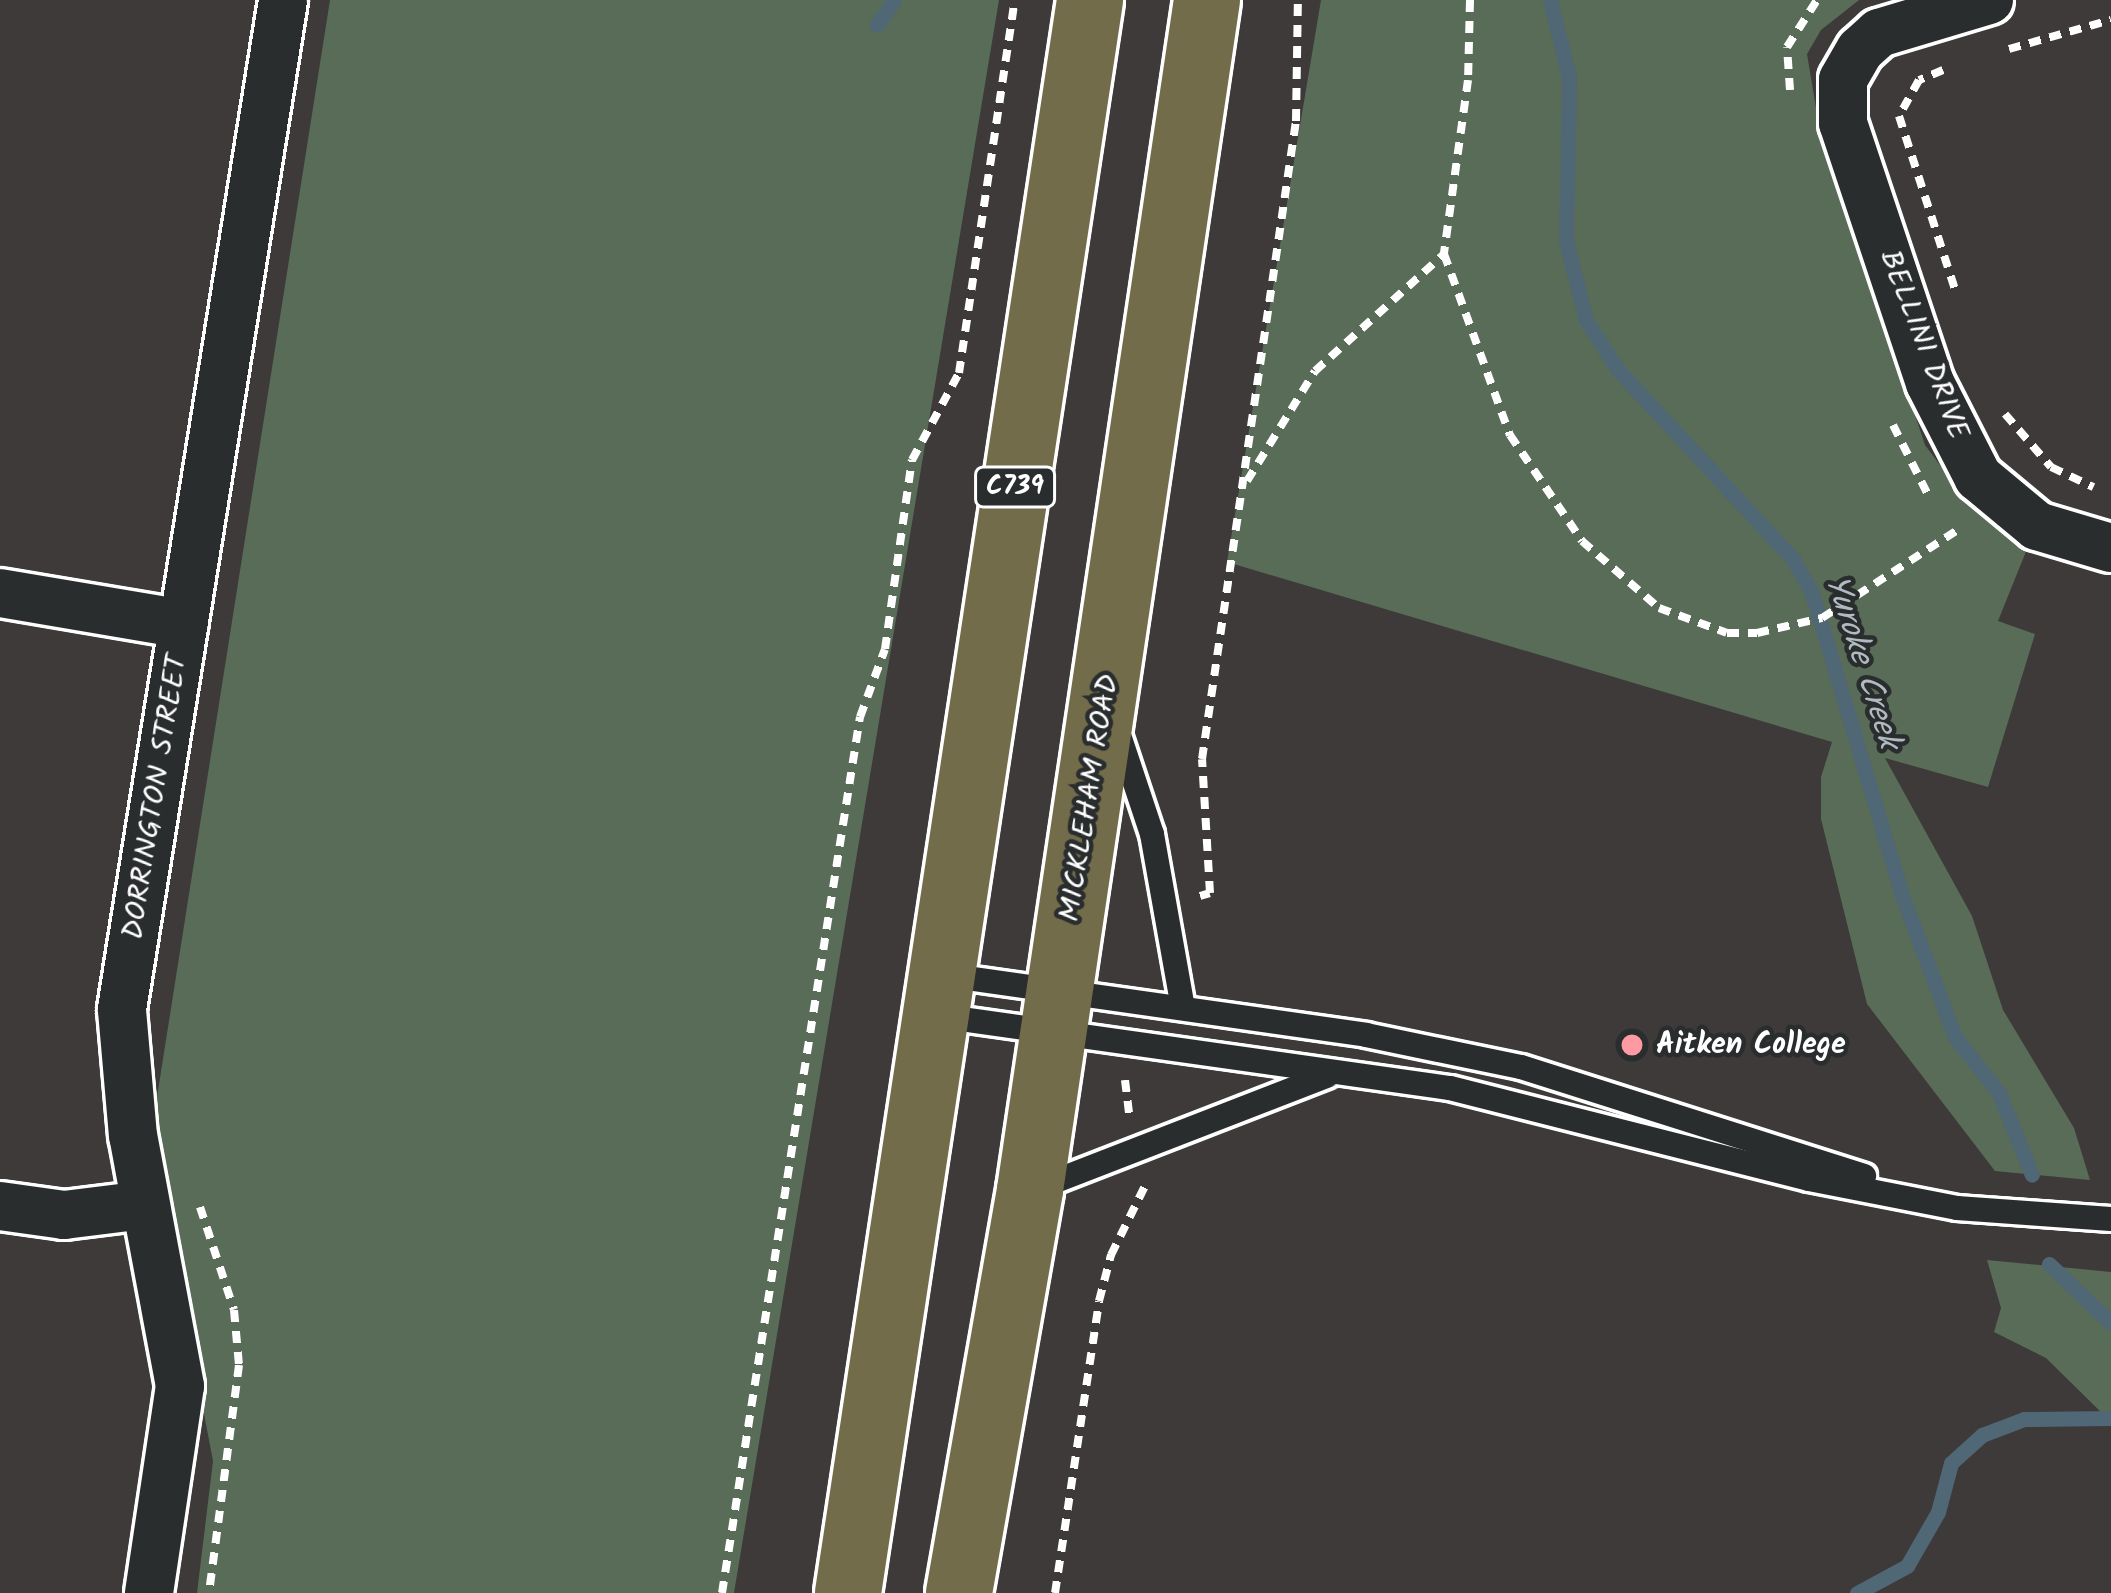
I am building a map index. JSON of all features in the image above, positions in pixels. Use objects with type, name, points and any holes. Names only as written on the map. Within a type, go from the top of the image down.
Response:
[{"type":"main road","name":"C739","points":[[848,1593],[1090,0]]},
{"type":"main road","name":"MICKLEHAM ROAD","points":[[958,1593],[1030,1190],[1107,698],[1207,0]]},
{"type":"street","name":"DORRINGTON STREET","points":[[149,1593],[180,1385],[144,1205],[122,1009],[283,0]]},
{"type":"street","name":"BELLINI DRIVE","points":[[1989,0],[1880,33],[1849,63],[1843,123],[1951,433],[2007,505],[2037,526],[2111,548]]},
{"type":"street","points":[[0,593],[183,624]]},
{"type":"street","points":[[0,1206],[64,1215],[144,1205]]},
{"type":"lane","points":[[1107,698],[1152,834],[1183,1008]]},
{"type":"lane","points":[[936,994],[1056,1014],[1127,1041],[1330,1075],[1450,1088],[1957,1208],[2111,1219]]},
{"type":"lane","points":[[936,994],[1056,1014],[1183,1008],[1521,1067],[1957,1208]]},
{"type":"lane","points":[[1030,1190],[1330,1075]]},
{"type":"path","points":[[722,1593],[860,717],[885,649],[912,460],[959,373],[1015,0]]},
{"type":"path","points":[[1164,910],[1210,893],[1202,759],[1296,121],[1298,0]]},
{"type":"path","points":[[1470,0],[1468,80],[1444,254],[1486,381],[1541,488],[1619,581],[1659,608],[1727,633],[1785,630],[1845,607],[1956,531]]},
{"type":"path","points":[[1987,56],[2111,20]]},
{"type":"path","points":[[1948,68],[1918,80],[1899,116],[1961,308]]},
{"type":"path","points":[[1239,515],[1249,476],[1288,405],[1346,340],[1444,254]]},
{"type":"path","points":[[1996,403],[2051,466],[2111,492]]},
{"type":"path","points":[[1055,1593],[1099,1301],[1111,1255],[1146,1187],[1142,1146],[1124,1104],[1127,1041]]},
{"type":"green space","points":[[330,0],[999,0],[734,1593],[197,1593],[213,1461],[151,1135]]},
{"type":"green space","points":[[1321,0],[1859,0],[1821,30],[1807,54],[1818,120],[1925,445],[1970,505],[2029,544],[1998,621],[2035,634],[1988,787],[1885,758],[1972,916],[2003,1010],[2074,1128],[2090,1180],[1995,1171],[1867,1004],[1821,819],[1821,777],[1832,742],[1227,562]]},
{"type":"green space","points":[[1987,1260],[2111,1272],[2111,1422],[2046,1358],[1994,1332],[2001,1308]]},
{"type":"waterway","points":[[877,25],[894,0]]},
{"type":"waterway","name":"Yuroke Creek","points":[[1550,0],[1569,77],[1566,241],[1586,320],[1618,370],[1793,559],[1812,593],[1903,898],[1955,1037],[1999,1093],[2032,1175]]},
{"type":"waterway","name":"Yuroke Creek","points":[[2049,1264],[2111,1323]]},
{"type":"waterway","points":[[1857,1593],[1907,1566],[1938,1512],[1951,1463],[1982,1435],[2024,1419],[2111,1418]]},
{"type":"place","name":"Aitken College","points":[[1632,1045]]}]
